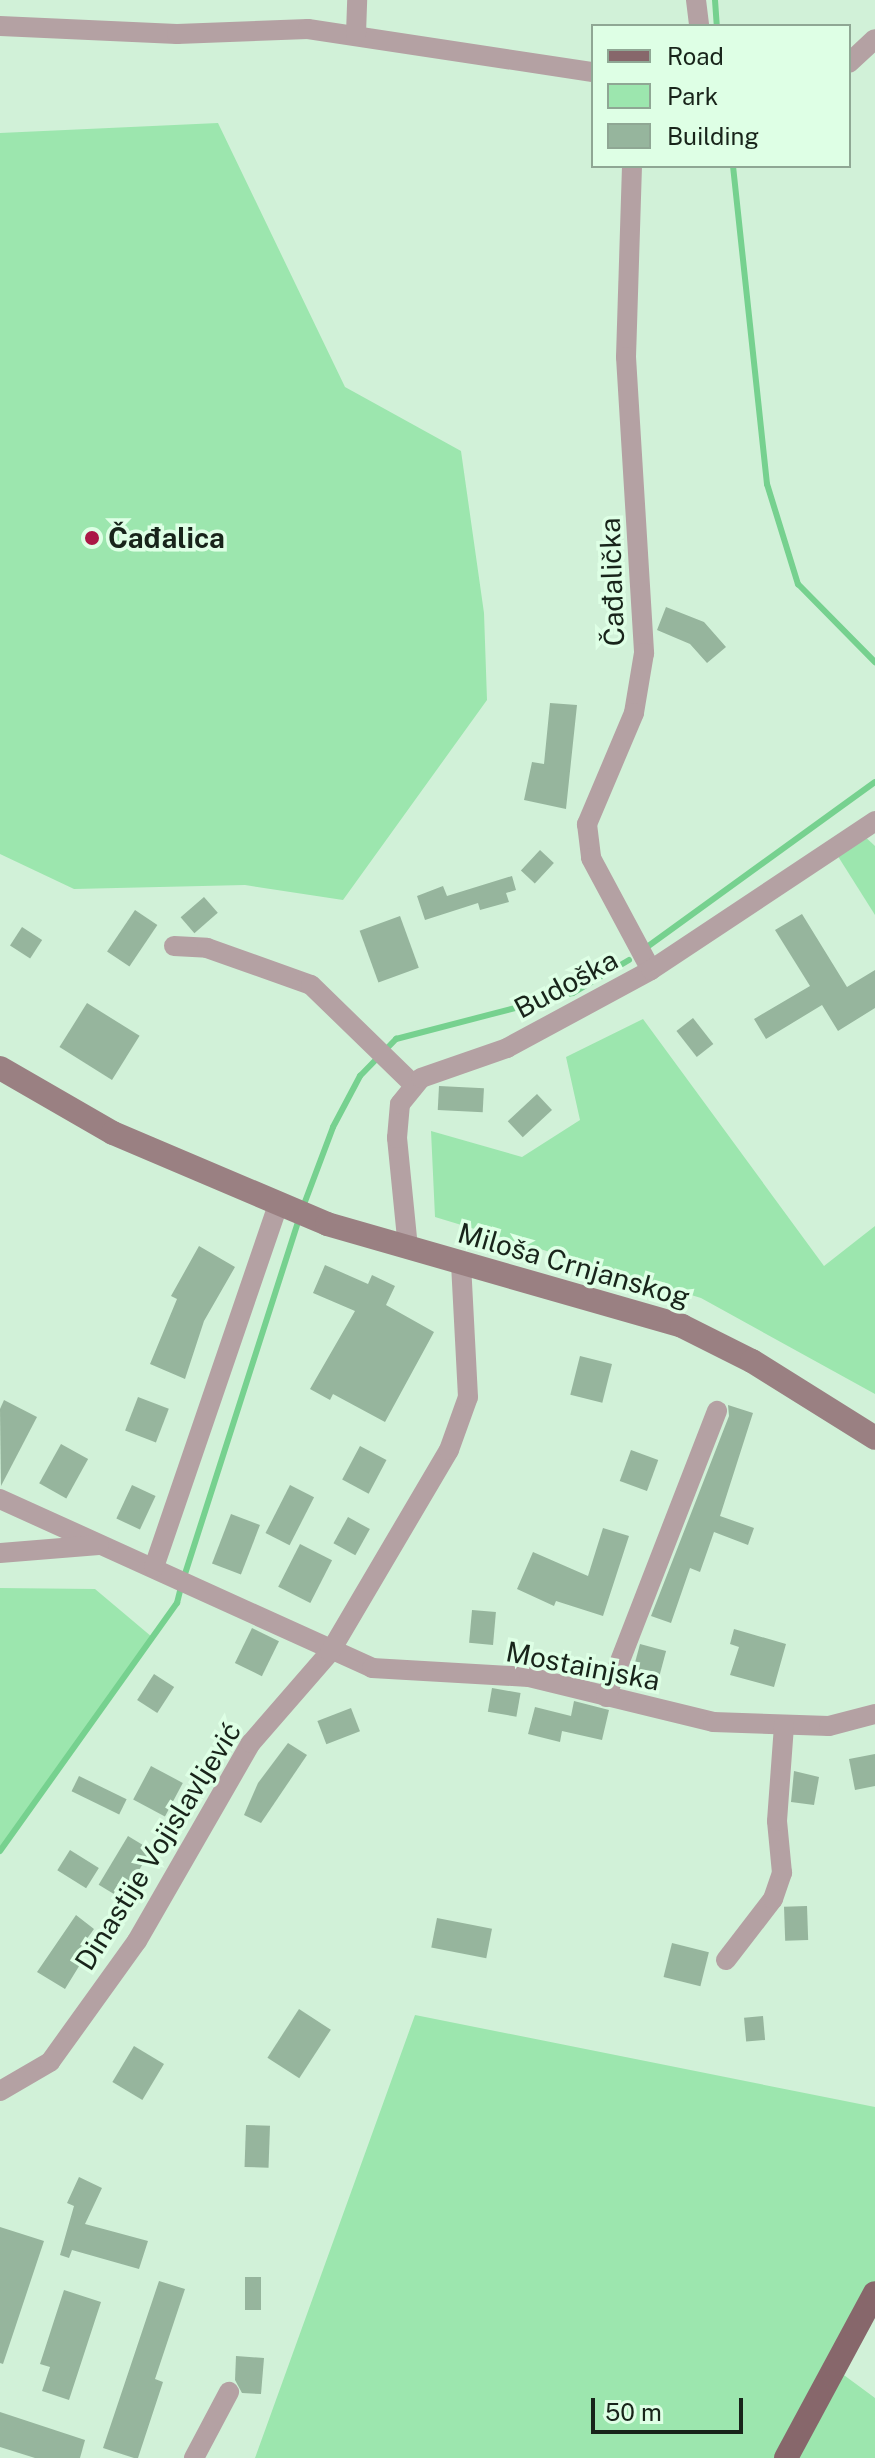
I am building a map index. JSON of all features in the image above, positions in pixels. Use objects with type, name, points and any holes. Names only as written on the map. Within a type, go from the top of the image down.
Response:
[{"type":"main road","points":[[0,1068],[113,1133],[284,1207]]},
{"type":"main road","name":"Miloša Crnjanskog","points":[[284,1207],[327,1224],[691,1330],[770,1371],[875,1438]]},
{"type":"main road","points":[[786,2458],[875,2293]]},
{"type":"street","points":[[356,34],[357,0]]},
{"type":"street","points":[[696,0],[699,24]]},
{"type":"street","points":[[0,26],[177,34],[308,29],[591,72]]},
{"type":"street","points":[[851,61],[875,39]]},
{"type":"street","name":"Čađalička","points":[[632,168],[626,357],[644,653],[634,713],[587,824],[591,858],[651,970]]},
{"type":"street","name":"Budoška","points":[[414,1085],[507,1048],[651,970],[875,821]]},
{"type":"street","points":[[174,946],[207,948],[311,985],[378,1046],[414,1085],[400,1104],[397,1138],[408,1248]]},
{"type":"street","points":[[0,1499],[158,1569],[284,1207]]},
{"type":"street","name":"Dinastije Vojislavljević","points":[[0,2091],[50,2062],[137,1941],[251,1743],[330,1652],[449,1450],[468,1397],[460,1321],[461,1262]]},
{"type":"street","points":[[606,1697],[717,1411]]},
{"type":"street","points":[[0,1553],[103,1545]]},
{"type":"street","name":"Mostainjska","points":[[158,1569],[330,1652],[372,1668],[529,1677],[713,1722],[829,1726],[875,1714]]},
{"type":"street","points":[[726,1960],[773,1899],[782,1873],[777,1821],[784,1725]]},
{"type":"street","points":[[194,2458],[229,2392]]},
{"type":"green space","points":[[218,123],[345,387],[461,451],[484,613],[487,700],[343,900],[245,885],[74,889],[0,854],[0,133]]},
{"type":"green space","points":[[860,832],[875,846],[875,915],[834,850]]},
{"type":"green space","points":[[643,1019],[824,1266],[875,1226],[875,1394],[701,1298],[435,1217],[431,1131],[522,1157],[580,1120],[566,1057]]},
{"type":"green space","points":[[0,1588],[95,1589],[152,1637],[0,1851]]},
{"type":"green space","points":[[415,2015],[875,2107],[875,2299],[833,2367],[875,2398],[875,2458],[255,2458]]},
{"type":"building","points":[[666,607],[704,622],[726,647],[707,663],[690,644],[657,630]]},
{"type":"building","points":[[550,703],[577,705],[566,809],[524,800],[532,762],[544,764]]},
{"type":"building","points":[[540,850],[554,863],[535,883],[521,870]]},
{"type":"building","points":[[512,876],[516,890],[506,893],[509,902],[480,910],[478,903],[425,920],[417,896],[443,886],[447,896]]},
{"type":"building","points":[[204,897],[218,913],[194,933],[181,917]]},
{"type":"building","points":[[135,910],[157,925],[129,967],[107,951]]},
{"type":"building","points":[[802,914],[847,987],[875,970],[875,1008],[838,1031],[822,1005],[766,1039],[754,1019],[810,986],[775,930]]},
{"type":"building","points":[[400,916],[419,968],[378,982],[360,931]]},
{"type":"building","points":[[22,927],[42,940],[30,959],[10,945]]},
{"type":"building","points":[[87,1003],[140,1036],[112,1080],[59,1047]]},
{"type":"building","points":[[693,1018],[713,1044],[697,1057],[676,1031]]},
{"type":"building","points":[[439,1086],[484,1088],[483,1112],[438,1110]]},
{"type":"building","points":[[537,1094],[552,1110],[523,1137],[508,1121]]},
{"type":"building","points":[[199,1246],[235,1267],[204,1321],[185,1379],[150,1364],[177,1299],[171,1296]]},
{"type":"building","points":[[325,1265],[368,1284],[372,1275],[395,1286],[386,1305],[434,1332],[385,1422],[333,1394],[330,1400],[310,1389],[355,1311],[313,1293]]},
{"type":"building","points":[[580,1356],[612,1364],[602,1403],[570,1395]]},
{"type":"building","points":[[138,1397],[169,1409],[156,1442],[125,1431]]},
{"type":"building","points":[[4,1400],[37,1417],[1,1486],[0,1409]]},
{"type":"building","points":[[728,1405],[753,1413],[720,1516],[754,1528],[748,1545],[714,1532],[700,1572],[690,1568],[671,1623],[651,1616],[729,1416]]},
{"type":"building","points":[[61,1444],[88,1459],[66,1498],[39,1483]]},
{"type":"building","points":[[360,1446],[386,1460],[369,1494],[342,1480]]},
{"type":"building","points":[[631,1450],[658,1460],[647,1491],[620,1481]]},
{"type":"building","points":[[132,1485],[156,1496],[140,1530],[116,1519]]},
{"type":"building","points":[[290,1485],[314,1497],[290,1545],[265,1533]]},
{"type":"building","points":[[231,1514],[260,1525],[241,1575],[212,1563]]},
{"type":"building","points":[[348,1517],[370,1529],[355,1555],[333,1543]]},
{"type":"building","points":[[603,1528],[629,1536],[603,1616],[556,1601],[554,1606],[517,1589],[533,1552],[588,1576]]},
{"type":"building","points":[[300,1544],[332,1560],[310,1603],[278,1587]]},
{"type":"building","points":[[472,1610],[496,1612],[493,1645],[469,1643]]},
{"type":"building","points":[[252,1628],[279,1641],[262,1676],[235,1663]]},
{"type":"building","points":[[734,1629],[786,1644],[774,1687],[730,1675],[739,1647],[730,1644]]},
{"type":"building","points":[[640,1644],[666,1651],[659,1678],[633,1671]]},
{"type":"building","points":[[154,1674],[174,1687],[157,1713],[137,1700]]},
{"type":"building","points":[[492,1688],[521,1693],[516,1717],[488,1712]]},
{"type":"building","points":[[574,1701],[609,1710],[602,1740],[562,1731],[560,1742],[528,1734],[535,1707],[571,1716]]},
{"type":"building","points":[[351,1708],[360,1731],[326,1744],[317,1721]]},
{"type":"building","points":[[288,1743],[307,1755],[261,1823],[244,1815],[258,1783]]},
{"type":"building","points":[[875,1754],[875,1786],[855,1790],[849,1759]]},
{"type":"building","points":[[151,1766],[183,1783],[165,1816],[133,1800]]},
{"type":"building","points":[[794,1771],[819,1777],[814,1805],[791,1802]]},
{"type":"building","points":[[79,1776],[127,1799],[119,1815],[72,1791]]},
{"type":"building","points":[[128,1836],[151,1850],[122,1899],[99,1885]]},
{"type":"building","points":[[70,1850],[99,1868],[86,1888],[57,1870]]},
{"type":"building","points":[[807,1906],[808,1940],[785,1941],[784,1907]]},
{"type":"building","points":[[76,1915],[94,1929],[73,1958],[81,1963],[65,1989],[37,1972]]},
{"type":"building","points":[[437,1918],[492,1929],[486,1958],[431,1947]]},
{"type":"building","points":[[672,1943],[709,1952],[700,1986],[664,1977]]},
{"type":"building","points":[[299,2009],[331,2030],[299,2078],[267,2058]]},
{"type":"building","points":[[763,2016],[765,2040],[746,2042],[744,2018]]},
{"type":"building","points":[[134,2046],[164,2064],[142,2100],[112,2082]]},
{"type":"building","points":[[246,2125],[270,2126],[269,2168],[245,2167]]},
{"type":"building","points":[[79,2177],[102,2188],[85,2224],[148,2241],[139,2269],[72,2250],[69,2258],[60,2255],[74,2206],[67,2203]]},
{"type":"building","points":[[0,2227],[44,2241],[3,2364],[0,2363]]},
{"type":"building","points":[[245,2277],[261,2277],[261,2310],[245,2310]]},
{"type":"building","points":[[159,2281],[185,2289],[155,2379],[163,2382],[138,2458],[134,2458],[103,2448]]},
{"type":"building","points":[[64,2290],[101,2302],[69,2400],[42,2391],[50,2367],[40,2364]]},
{"type":"building","points":[[236,2356],[264,2358],[261,2394],[242,2393],[235,2380]]},
{"type":"building","points":[[0,2412],[85,2440],[80,2458],[35,2458],[0,2447]]},
{"type":"waterway","points":[[715,0],[717,24]]},
{"type":"waterway","points":[[733,168],[767,484],[798,584],[875,662]]},
{"type":"waterway","points":[[647,947],[875,782]]},
{"type":"waterway","points":[[303,1207],[333,1127],[360,1076],[396,1039],[573,993],[629,960]]},
{"type":"waterway","points":[[184,1577],[299,1218]]},
{"type":"waterway","points":[[0,1851],[177,1603],[181,1587]]},
{"type":"place","name":"Čađalica","points":[[92,538]]}]
